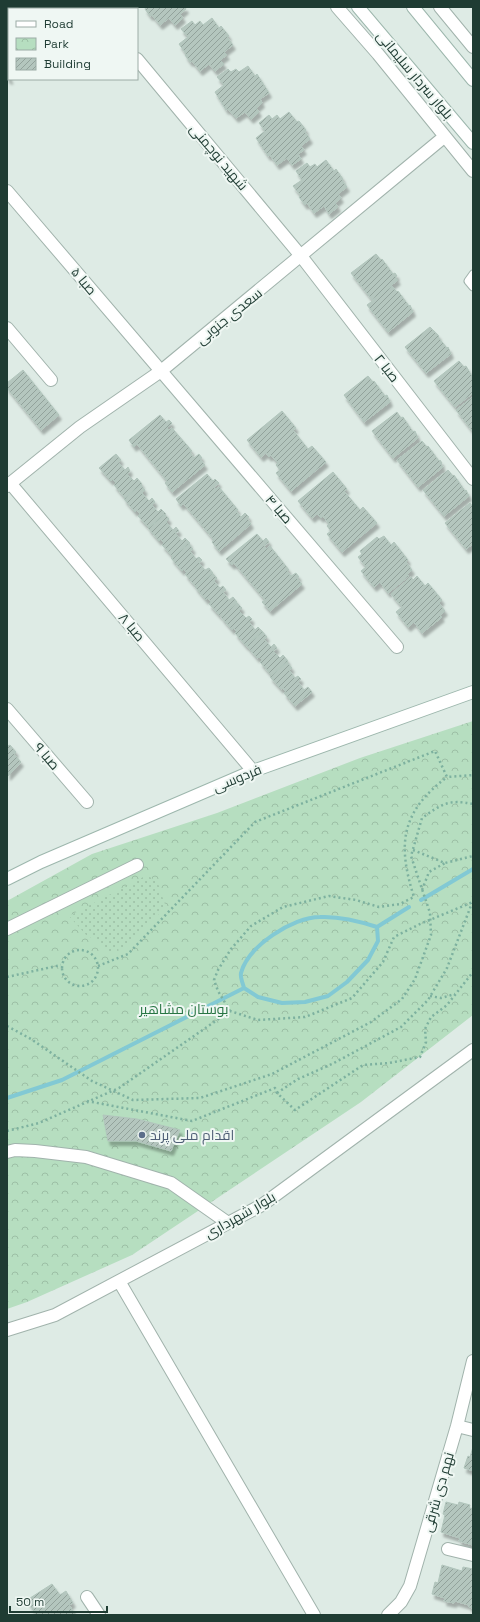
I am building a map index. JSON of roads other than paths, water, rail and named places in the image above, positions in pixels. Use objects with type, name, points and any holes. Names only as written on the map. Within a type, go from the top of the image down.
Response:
[{"type":"street","points":[[337,7],[473,172]]},
{"type":"street","name":"بلوار سردار سلیمانی","points":[[358,7],[473,143]]},
{"type":"street","points":[[413,7],[473,80]]},
{"type":"street","points":[[440,7],[473,47]]},
{"type":"street","name":"شهید نوچمنی","points":[[138,60],[301,256]]},
{"type":"street","name":"سعدی جنوبی","points":[[9,484],[80,427],[161,371],[444,136]]},
{"type":"street","name":"صبا ۵","points":[[7,191],[161,371]]},
{"type":"street","name":"صبا ۲","points":[[301,256],[473,479]]},
{"type":"street","points":[[7,328],[51,380]]},
{"type":"street","name":"صبا ۴","points":[[161,371],[397,647]]},
{"type":"street","name":"صبا ۸","points":[[9,484],[253,771]]},
{"type":"street","name":"فردوسی","points":[[7,879],[41,862],[253,771],[473,692]]},
{"type":"street","name":"صبا ۹","points":[[7,710],[87,802]]},
{"type":"street","points":[[7,929],[137,865]]},
{"type":"street","name":"بلوار شهرداری","points":[[7,1330],[56,1315],[262,1205],[473,1050]]},
{"type":"street","points":[[7,1152],[15,1150],[86,1157],[171,1183],[228,1223]]},
{"type":"street","points":[[119,1281],[314,1615]]},
{"type":"street","name":"نهم دی شرقی","points":[[388,1615],[401,1602],[410,1586],[457,1426],[473,1361]]},
{"type":"street","points":[[457,1426],[473,1430]]},
{"type":"street","points":[[448,1549],[473,1555]]},
{"type":"street","points":[[88,1597],[99,1615]]},
{"type":"lane","points":[[473,274],[468,281],[473,287]]},
{"type":"waterway","points":[[421,900],[473,869]]},
{"type":"waterway","points":[[7,1098],[62,1080],[244,988],[241,973],[245,963],[252,953],[273,935],[297,922],[309,918],[334,917],[349,919],[377,927],[409,907]]},
{"type":"waterway","points":[[244,988],[258,997],[282,1003],[305,1002],[328,996],[347,982],[368,960],[378,941],[377,927]]},
{"type":"place","name":"اقدام ملی پرند","points":[[142,1135]]},
{"type":"park label","name":"بوستان مشاهیر","points":[[184,1009]]}]
